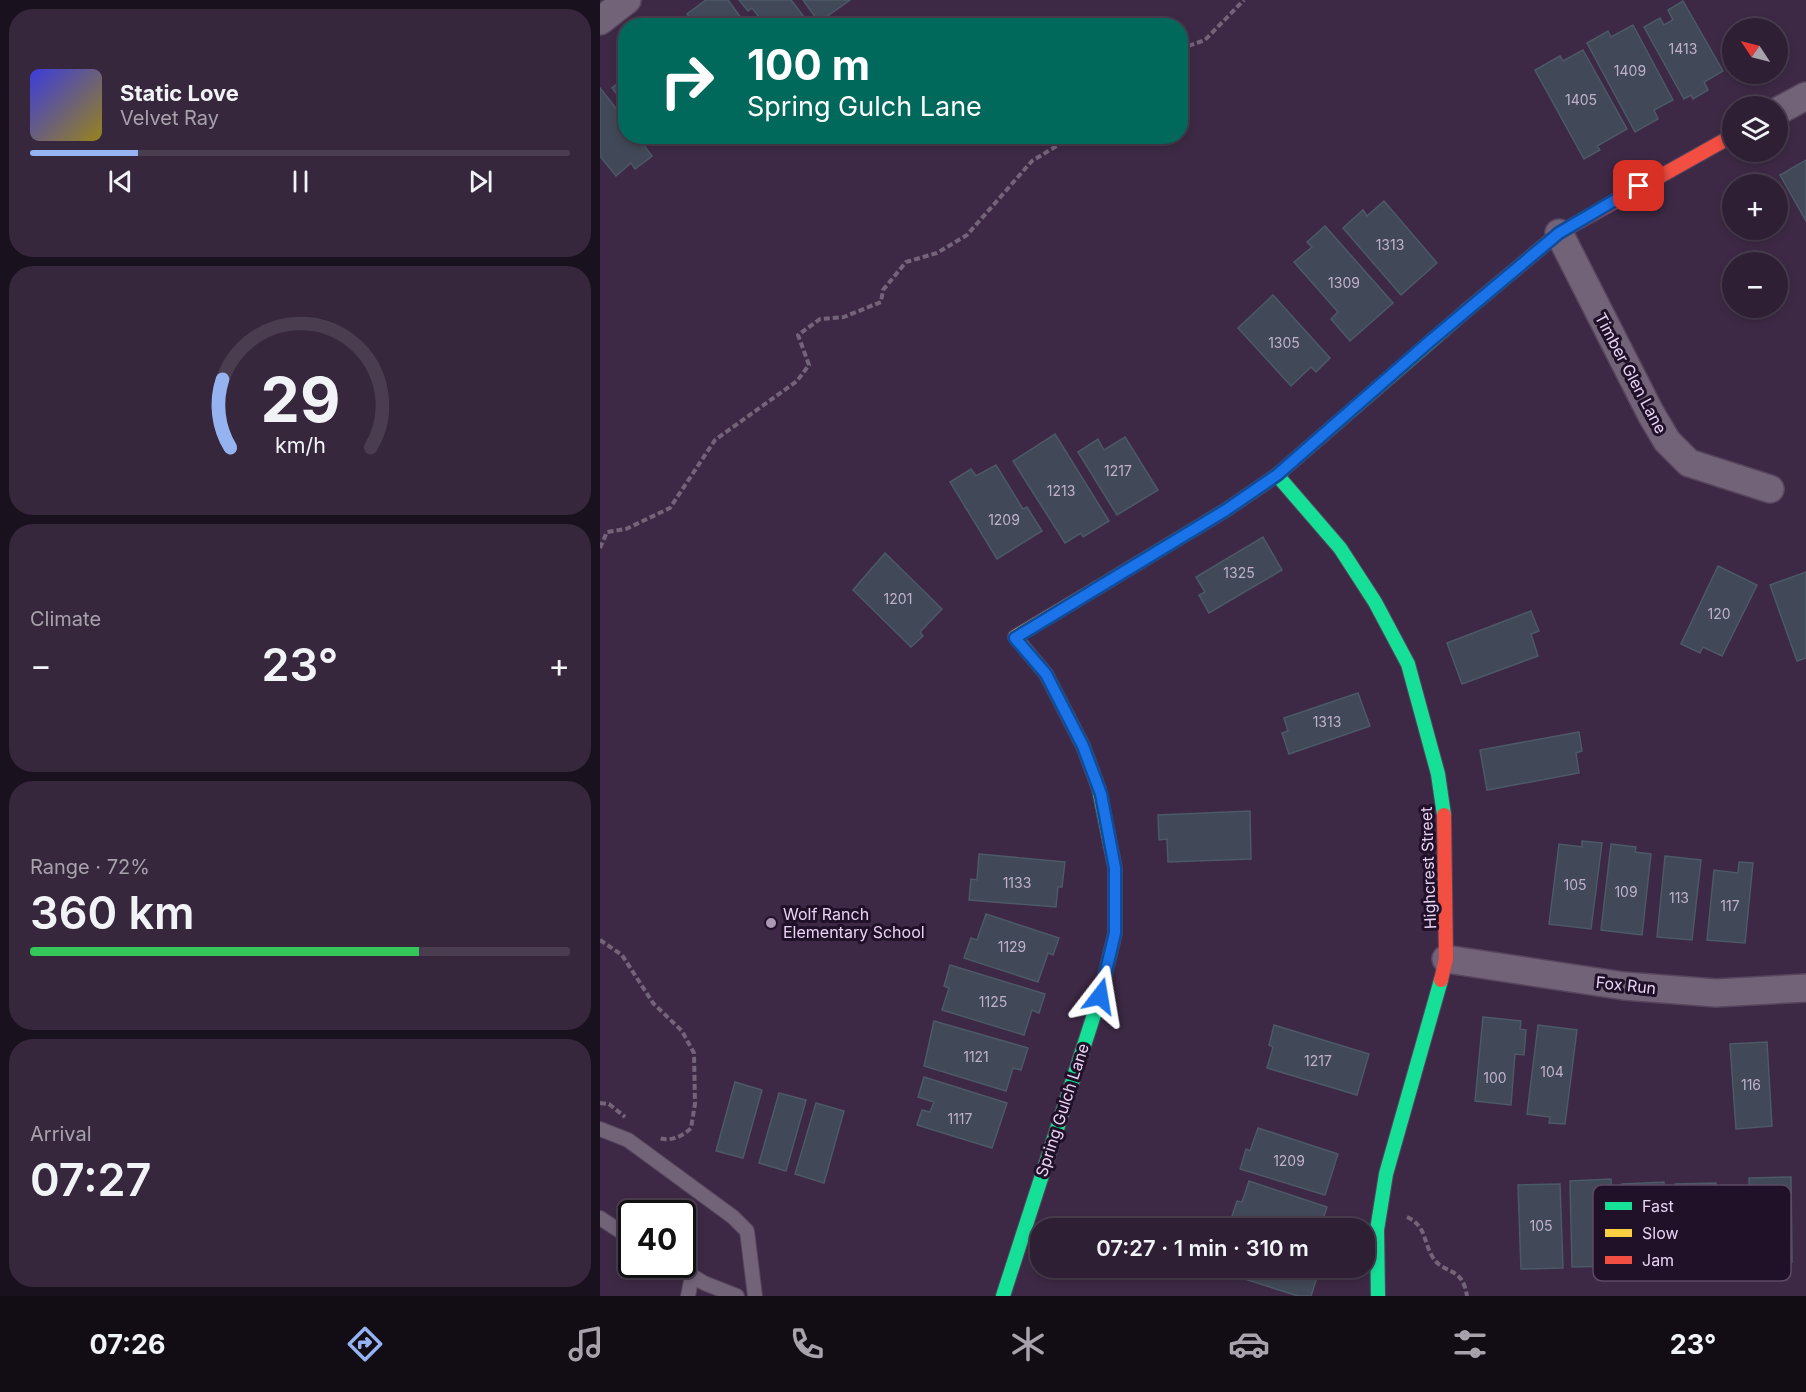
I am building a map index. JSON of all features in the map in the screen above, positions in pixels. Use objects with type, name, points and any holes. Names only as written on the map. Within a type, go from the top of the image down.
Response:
[{"type":"street","points":[[600,21],[627,0]]},
{"type":"street","points":[[1788,106],[1806,96]]},
{"type":"street","name":"Spring Gulch Lane","points":[[1003,1296],[1100,996],[1115,933],[1115,868],[1101,794],[1083,746],[1046,674],[1015,638],[1226,510],[1277,475],[1429,342],[1559,233],[1722,142]]},
{"type":"street","name":"Timber Glen Lane","points":[[1559,233],[1667,441],[1689,463],[1770,489]]},
{"type":"street","name":"Highcrest Street","points":[[1277,475],[1340,548],[1375,602],[1408,663],[1438,774],[1443,813],[1448,894],[1446,959],[1433,1014],[1386,1174],[1377,1230],[1378,1296]]},
{"type":"street","name":"Fox Run","points":[[1446,959],[1624,986],[1716,993],[1806,988]]},
{"type":"lane","points":[[600,1129],[628,1140],[733,1217],[747,1231],[755,1296]]},
{"type":"lane","points":[[600,1218],[618,1230]]},
{"type":"lane","points":[[688,1296],[692,1278]]},
{"type":"lane","points":[[696,1278],[737,1296]]},
{"type":"path","points":[[1188,46],[1205,40],[1244,0]]},
{"type":"path","points":[[600,548],[607,532],[626,529],[670,508],[715,440],[797,381],[809,365],[798,335],[820,319],[844,318],[881,302],[883,290],[906,262],[937,253],[967,235],[1032,161],[1060,144]]},
{"type":"path","points":[[600,940],[622,955],[652,1003],[682,1031],[694,1053],[695,1104],[691,1128],[685,1133],[666,1140],[652,1134]]},
{"type":"path","points":[[600,1103],[609,1104],[627,1119]]},
{"type":"path","points":[[1404,1216],[1416,1221],[1423,1229],[1431,1255],[1442,1267],[1456,1272],[1466,1286],[1467,1296]]},
{"type":"building","points":[[706,0],[728,0],[741,18],[690,18],[687,14]]},
{"type":"building","points":[[739,0],[791,0],[805,18],[760,18],[752,8],[748,11]]},
{"type":"building","points":[[803,0],[850,0],[825,18],[816,18]]},
{"type":"building","points":[[1683,1],[1722,69],[1722,72],[1704,82],[1708,90],[1693,99],[1691,95],[1684,99],[1644,27],[1660,18],[1664,25],[1673,20],[1668,10]]},
{"type":"building","points":[[1633,25],[1673,100],[1654,110],[1658,119],[1635,132],[1587,43],[1608,31],[1611,37]]},
{"type":"building","points":[[1583,50],[1627,129],[1597,146],[1600,150],[1584,159],[1535,70],[1560,56],[1563,61]]},
{"type":"building","points":[[618,83],[618,96],[612,88]]},
{"type":"building","points":[[600,88],[618,111],[618,144],[643,144],[652,156],[635,169],[631,163],[616,176],[600,156]]},
{"type":"building","points":[[1806,160],[1806,221],[1788,189],[1788,174],[1782,174]]},
{"type":"building","points":[[1384,201],[1437,263],[1401,295],[1343,228],[1363,210],[1367,216]]},
{"type":"building","points":[[1325,226],[1393,303],[1350,341],[1331,319],[1338,312],[1294,262],[1312,247],[1307,242]]},
{"type":"building","points":[[1273,295],[1330,358],[1316,372],[1311,367],[1291,386],[1238,328]]},
{"type":"building","points":[[1055,434],[1109,521],[1083,537],[1081,533],[1065,543],[1013,461]]},
{"type":"building","points":[[1125,437],[1158,490],[1117,515],[1078,452],[1098,439],[1104,450]]},
{"type":"building","points":[[996,465],[1023,509],[1027,507],[1042,531],[997,559],[950,482],[971,469],[976,476]]},
{"type":"building","points":[[1263,537],[1282,570],[1209,613],[1199,595],[1205,592],[1196,577]]},
{"type":"building","points":[[885,553],[942,609],[920,632],[923,636],[911,647],[853,590]]},
{"type":"building","points":[[1718,566],[1757,585],[1722,656],[1703,647],[1700,653],[1681,644]]},
{"type":"building","points":[[1806,572],[1806,658],[1797,661],[1770,585]]},
{"type":"building","points":[[1531,611],[1539,631],[1531,634],[1538,656],[1462,684],[1447,643]]},
{"type":"building","points":[[1358,693],[1370,726],[1289,754],[1282,733],[1288,731],[1284,718]]},
{"type":"building","points":[[1579,732],[1582,751],[1576,753],[1579,773],[1487,790],[1480,750]]},
{"type":"building","points":[[1250,811],[1251,859],[1168,862],[1167,839],[1159,840],[1158,815]]},
{"type":"building","points":[[1582,841],[1602,843],[1591,929],[1549,924],[1559,844],[1582,847]]},
{"type":"building","points":[[1611,844],[1636,847],[1635,852],[1651,854],[1642,935],[1601,930]]},
{"type":"building","points":[[979,854],[1065,862],[1062,887],[1058,887],[1056,907],[969,900],[971,879],[977,880]]},
{"type":"building","points":[[1665,856],[1701,860],[1692,940],[1657,937]]},
{"type":"building","points":[[1739,862],[1753,863],[1745,943],[1707,940],[1714,870],[1738,873]]},
{"type":"building","points":[[986,914],[1059,938],[1053,955],[1048,953],[1038,982],[964,958],[971,938],[977,940]]},
{"type":"building","points":[[950,965],[1045,994],[1039,1013],[1032,1010],[1024,1035],[942,1010],[949,988],[944,986]]},
{"type":"building","points":[[1483,1017],[1521,1021],[1520,1029],[1526,1030],[1524,1055],[1515,1054],[1511,1105],[1475,1101]]},
{"type":"building","points":[[934,1021],[1028,1048],[1021,1070],[1013,1068],[1006,1091],[924,1066]]},
{"type":"building","points":[[1274,1025],[1369,1054],[1357,1095],[1267,1068],[1273,1047],[1269,1045]]},
{"type":"building","points":[[1538,1025],[1577,1030],[1565,1124],[1549,1123],[1550,1117],[1527,1114]]},
{"type":"building","points":[[1767,1042],[1772,1126],[1736,1129],[1730,1044]]},
{"type":"building","points":[[924,1077],[1007,1103],[992,1148],[917,1125],[922,1110],[930,1112],[934,1102],[918,1097]]},
{"type":"building","points":[[735,1082],[762,1090],[743,1158],[716,1151]]},
{"type":"building","points":[[779,1093],[806,1100],[786,1171],[759,1163]]},
{"type":"building","points":[[816,1103],[844,1111],[824,1183],[795,1174]]},
{"type":"building","points":[[1258,1128],[1338,1154],[1325,1195],[1240,1169],[1246,1149],[1250,1151]]},
{"type":"building","points":[[1791,1177],[1792,1262],[1791,1185],[1749,1185],[1749,1178]]},
{"type":"building","points":[[1611,1179],[1611,1185],[1593,1185],[1593,1266],[1572,1267],[1570,1181]]},
{"type":"building","points":[[1249,1181],[1327,1207],[1323,1218],[1231,1218],[1237,1201],[1242,1202]]},
{"type":"building","points":[[1664,1182],[1664,1185],[1622,1185]]},
{"type":"building","points":[[1716,1183],[1716,1185],[1675,1185]]},
{"type":"building","points":[[1560,1184],[1563,1268],[1521,1269],[1518,1185]]},
{"type":"building","points":[[1241,1278],[1317,1278],[1311,1296],[1298,1296]]},
{"type":"traffic: fast","points":[[1097,588],[1226,510],[1277,475],[1467,310]]},
{"type":"traffic: fast","points":[[1277,475],[1340,548],[1375,602],[1408,664],[1438,774],[1444,815]]},
{"type":"traffic: fast","points":[[1003,1296],[1100,996],[1115,933],[1115,868],[1099,789]]},
{"type":"traffic: fast","points":[[1378,1296],[1377,1230],[1386,1174],[1441,980]]},
{"type":"traffic: slow","points":[[1097,588],[1015,637],[1046,674],[1083,746],[1099,789]]},
{"type":"traffic: jam","points":[[1467,310],[1559,233],[1722,142]]},
{"type":"traffic: jam","points":[[1441,980],[1446,959],[1444,815]]},
{"type":"place","name":"Wolf Ranch Elementary School","points":[[771,923]]},
{"type":"route","points":[[1100,996],[1115,933],[1115,868],[1101,794],[1083,746],[1046,674],[1015,638],[1226,510],[1277,475],[1328,433],[1429,342],[1559,233],[1639,186]]}]
